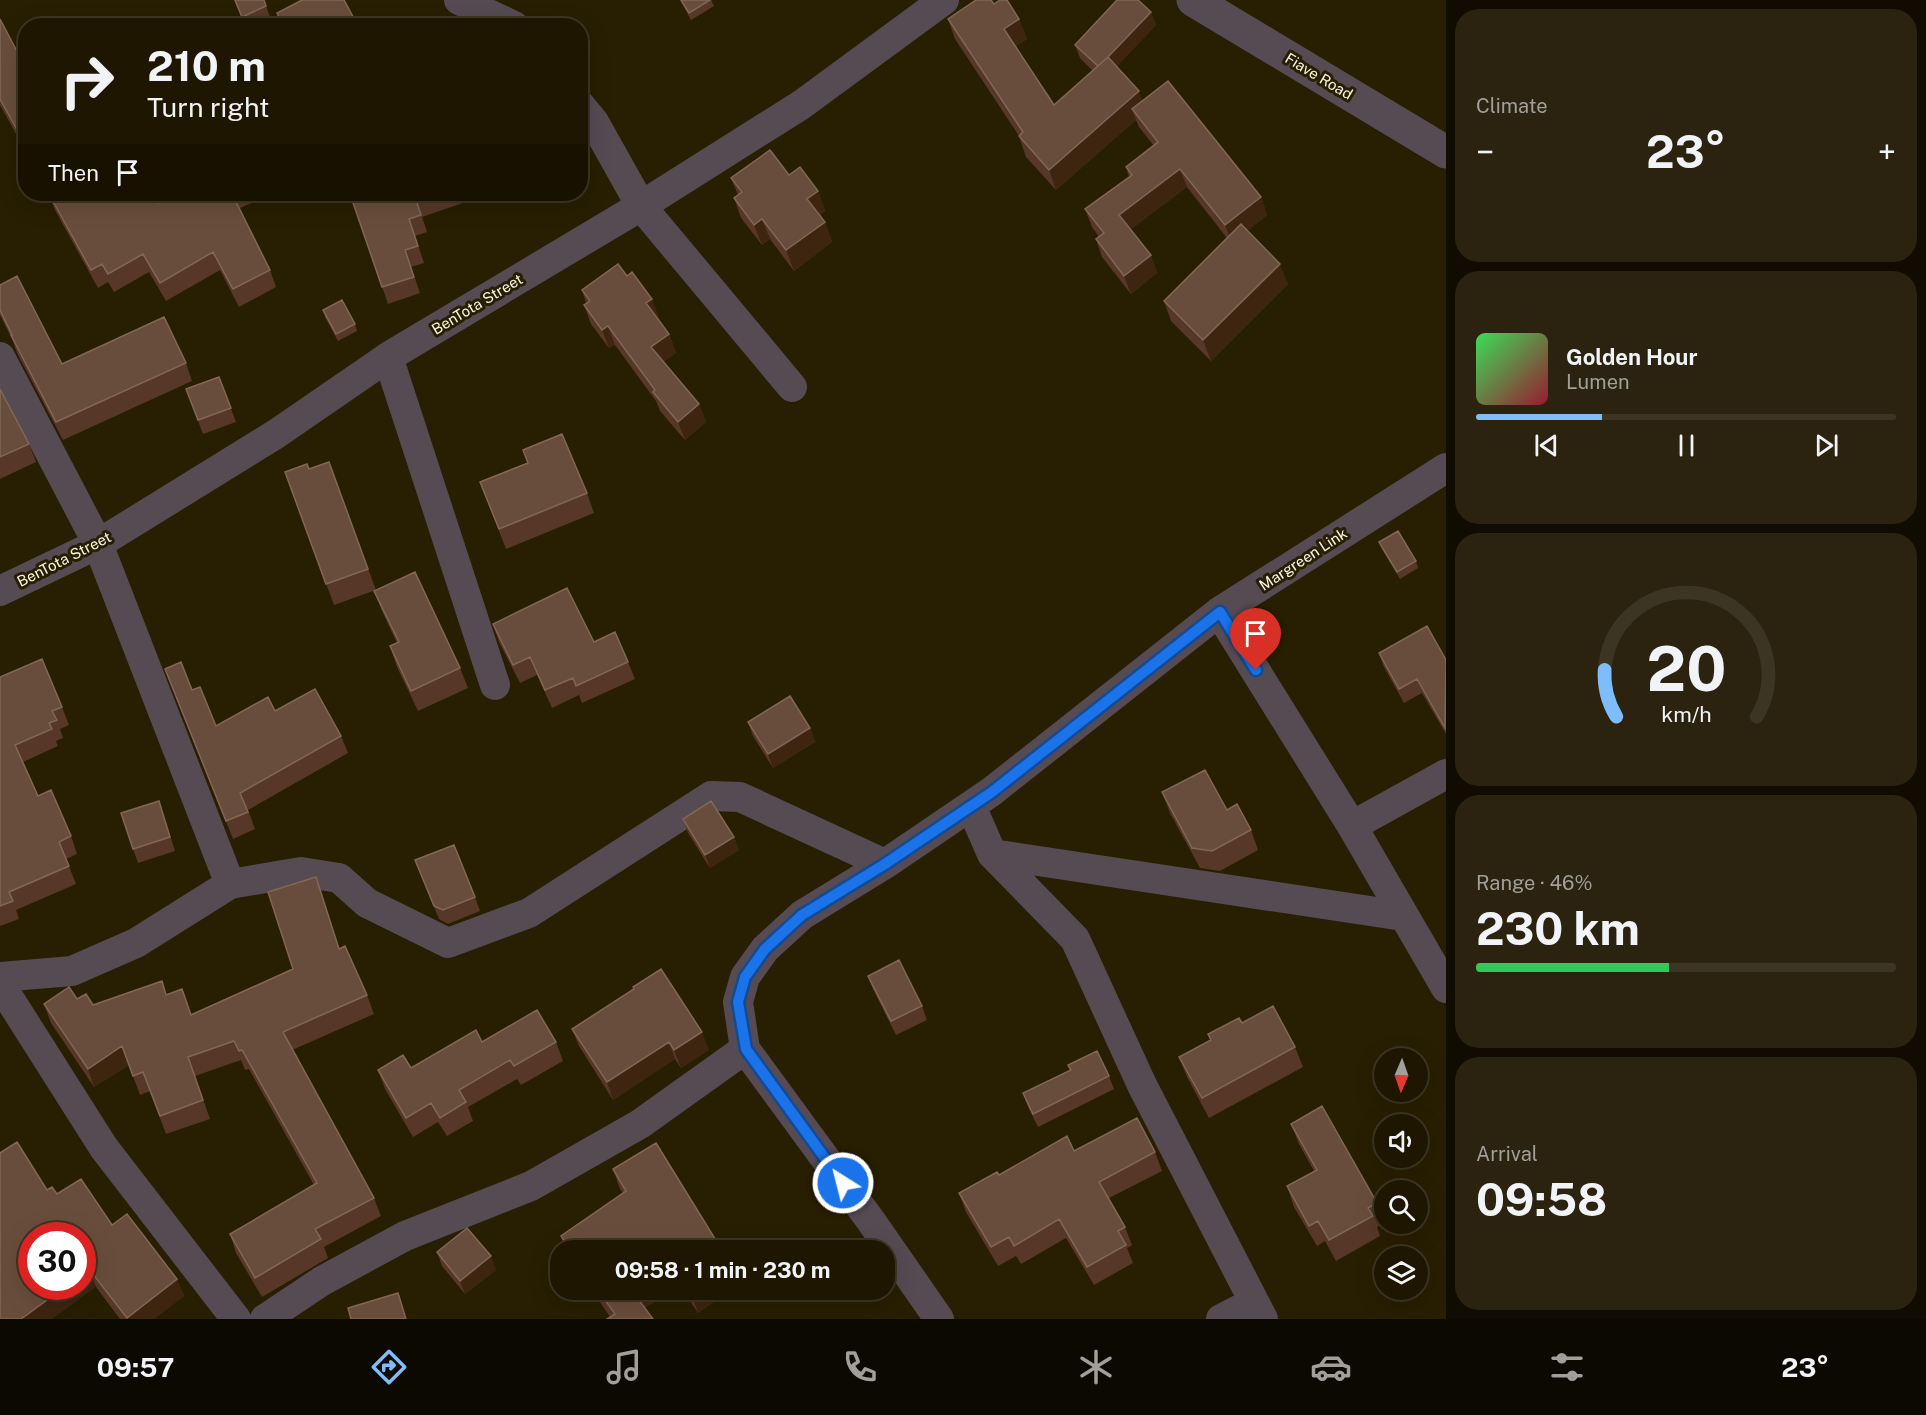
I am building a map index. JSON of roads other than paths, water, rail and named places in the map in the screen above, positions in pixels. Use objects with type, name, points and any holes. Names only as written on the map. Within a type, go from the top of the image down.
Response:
[{"type":"street","points":[[459,0],[497,18]]},
{"type":"street","name":"BenTota Street","points":[[0,591],[98,544],[276,434],[388,357],[641,206],[801,105],[944,0]]},
{"type":"street","name":"Fiave Road","points":[[1193,0],[1443,145]]},
{"type":"street","points":[[588,115],[641,206],[792,387]]},
{"type":"street","points":[[0,357],[98,544],[230,884]]},
{"type":"street","points":[[388,357],[495,685]]},
{"type":"street","name":"Margreen Link","points":[[934,1317],[871,1221],[746,1049],[738,1002],[745,977],[765,949],[802,915],[885,864],[992,792],[1220,612],[1446,468]]},
{"type":"street","points":[[1220,612],[1352,826],[1446,988]]},
{"type":"street","points":[[1352,826],[1446,774]]},
{"type":"street","points":[[0,977],[72,971],[136,944],[230,884],[301,872],[339,878],[367,903],[448,943],[529,913],[711,796],[740,797],[885,864]]},
{"type":"street","points":[[971,806],[992,854],[1075,939],[1142,1085],[1258,1310],[1221,1319]]},
{"type":"street","points":[[992,854],[1403,916]]},
{"type":"street","points":[[0,984],[104,1148],[236,1319]]},
{"type":"street","points":[[265,1319],[322,1281],[405,1236],[541,1181],[640,1124],[746,1049]]}]
